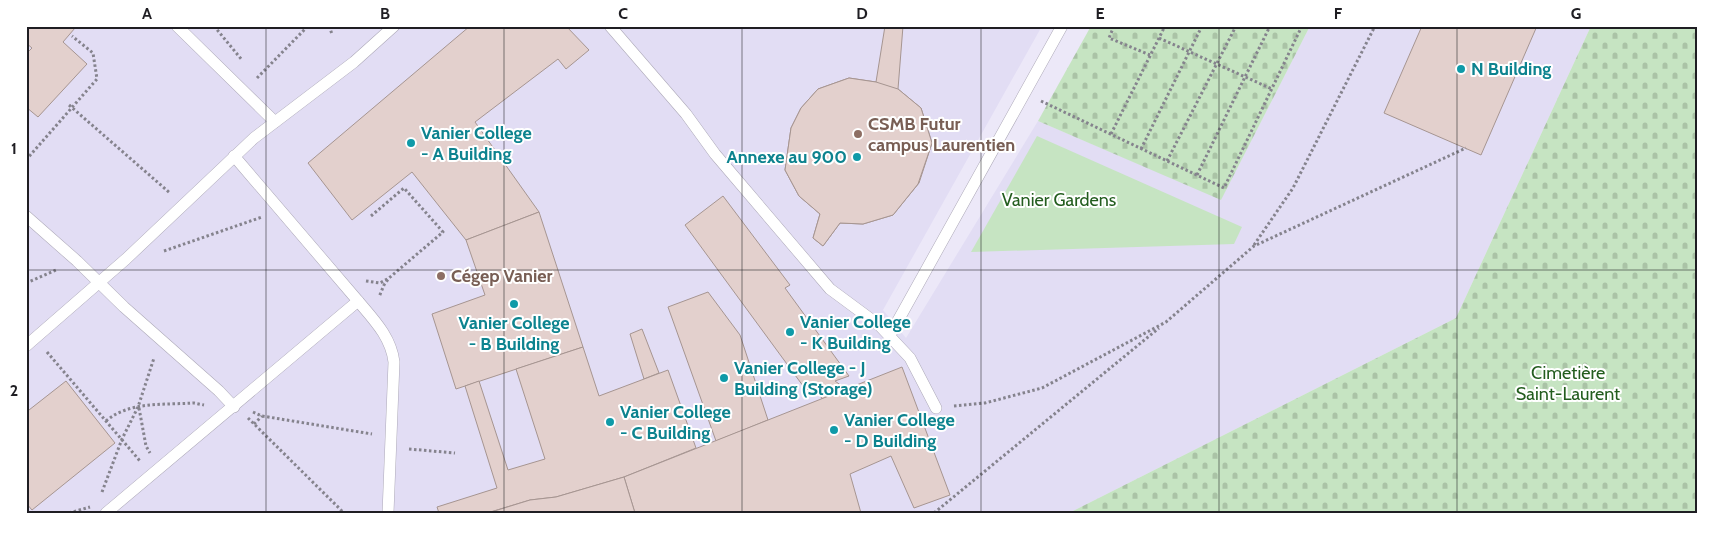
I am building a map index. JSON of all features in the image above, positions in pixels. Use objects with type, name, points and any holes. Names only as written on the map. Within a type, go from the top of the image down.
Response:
[{"type":"lane","points":[[177,26],[275,122]]},
{"type":"lane","points":[[26,346],[132,253],[234,156],[354,62],[394,26]]},
{"type":"lane","points":[[610,26],[686,114],[715,154],[830,289],[880,326],[910,358],[936,408]]},
{"type":"lane","points":[[890,335],[1062,26]]},
{"type":"lane","points":[[234,156],[358,301],[383,332],[393,352],[388,513]]},
{"type":"lane","points":[[26,216],[124,307],[219,391],[234,407]]},
{"type":"lane","points":[[106,513],[358,301]]},
{"type":"path","points":[[257,78],[308,26]]},
{"type":"path","points":[[329,26],[332,34]]},
{"type":"path","points":[[1114,26],[1110,38],[1150,56]]},
{"type":"path","points":[[1111,134],[1165,26]]},
{"type":"path","points":[[1141,149],[1202,26]]},
{"type":"path","points":[[1168,161],[1236,26]]},
{"type":"path","points":[[1197,176],[1270,26]]},
{"type":"path","points":[[1025,93],[1224,188],[1302,26]]},
{"type":"path","points":[[934,513],[1166,322],[1254,246],[1293,188],[1375,26]]},
{"type":"path","points":[[26,160],[97,79],[93,53],[72,36]]},
{"type":"path","points":[[1159,38],[1272,89]]},
{"type":"path","points":[[69,104],[171,194]]},
{"type":"path","points":[[1254,246],[1466,148]]},
{"type":"path","points":[[371,216],[404,188],[443,232],[389,278],[379,298]]},
{"type":"path","points":[[157,253],[265,216]]},
{"type":"path","points":[[26,283],[56,270]]},
{"type":"path","points":[[365,281],[380,282],[389,278]]},
{"type":"path","points":[[936,408],[985,403],[1042,388],[1166,322]]},
{"type":"path","points":[[100,497],[122,439],[138,407],[154,356]]},
{"type":"path","points":[[62,369],[144,465]]},
{"type":"path","points":[[106,420],[125,409],[138,407],[194,403],[205,406]]},
{"type":"path","points":[[138,407],[146,446],[153,458]]},
{"type":"path","points":[[250,410],[262,416],[373,434]]},
{"type":"path","points":[[244,414],[344,513]]},
{"type":"path","points":[[254,424],[262,416]]},
{"type":"path","points":[[409,449],[455,453]]},
{"type":"path","points":[[69,513],[96,505]]},
{"type":"shaded area","name":"Cégep Vanier","points":[[26,26],[1042,26],[883,310],[906,338],[1038,121],[1221,199],[1310,26],[1591,26],[1456,318],[1069,513],[26,513]]},
{"type":"green space","points":[[1091,26],[1310,26],[1221,200],[1038,121]]},
{"type":"green space","name":"Cimetière Saint-Laurent","points":[[1591,26],[1697,26],[1697,513],[1069,513],[1456,318]]},
{"type":"green space","name":"Vanier Gardens","points":[[1037,136],[1242,227],[1234,244],[971,252]]},
{"type":"building","points":[[26,26],[74,26],[75,28],[63,42],[87,64],[38,117],[26,107],[26,54],[32,48],[26,43]]},
{"type":"building","name":"Vanier College - A Building","points":[[470,26],[566,26],[589,50],[566,69],[558,59],[475,122],[539,212],[466,240],[412,172],[352,220],[308,163]]},
{"type":"building","name":"Annexe au 900","points":[[885,26],[903,26],[898,89],[921,108],[932,143],[919,183],[893,215],[863,224],[840,223],[823,246],[813,238],[820,214],[799,196],[785,170],[791,128],[801,108],[818,89],[849,78],[876,82]]},
{"type":"building","name":"N Building","points":[[1422,26],[1537,26],[1481,155],[1384,113]]},
{"type":"building","name":"Annexe au 900","points":[[849,78],[876,82],[898,89],[921,108],[932,143],[918,184],[893,215],[863,224],[840,223],[823,246],[813,238],[820,214],[799,196],[785,170],[791,128],[801,108],[818,89]]},
{"type":"building","name":"Vanier College - K Building","points":[[723,196],[790,285],[785,288],[849,376],[835,381],[846,389],[822,399],[816,387],[806,390],[685,225]]},
{"type":"building","name":"Vanier College - B Building","points":[[539,212],[583,347],[456,389],[432,314],[485,295],[466,240]]},
{"type":"building","name":"Vanier College - J Building (Storage)","points":[[708,292],[740,335],[768,420],[716,441],[668,307]]},
{"type":"building","points":[[642,329],[659,373],[644,379],[630,334]]},
{"type":"building","name":"Vanier College - C Building","points":[[583,347],[599,396],[668,370],[696,448],[624,477],[556,497],[530,500],[487,513],[439,513],[437,507],[497,488],[465,386],[479,381],[508,470],[545,459],[516,369]]},
{"type":"building","name":"Vanier College - D Building","points":[[902,367],[950,495],[914,508],[891,456],[850,474],[861,513],[635,513],[624,477]]},
{"type":"building","points":[[66,381],[115,443],[32,510],[26,503],[26,406],[29,410]]},
{"type":"building","points":[[624,477],[635,513],[488,513],[530,500],[556,497]]},
{"type":"place","name":"N Building","points":[[1461,69]]},
{"type":"place","name":"CSMB Futur campus Laurentien","points":[[858,134]]},
{"type":"place","name":"Vanier College - A Building","points":[[411,143]]},
{"type":"place","name":"Annexe au 900","points":[[857,157]]},
{"type":"place","name":"Cégep Vanier","points":[[441,276]]},
{"type":"place","name":"Vanier College - B Building","points":[[514,304]]},
{"type":"place","name":"Vanier College - K Building","points":[[790,332]]},
{"type":"place","name":"Vanier College - J Building (Storage)","points":[[724,378]]},
{"type":"place","name":"Vanier College - C Building","points":[[610,422]]},
{"type":"place","name":"Vanier College - D Building","points":[[834,430]]}]
